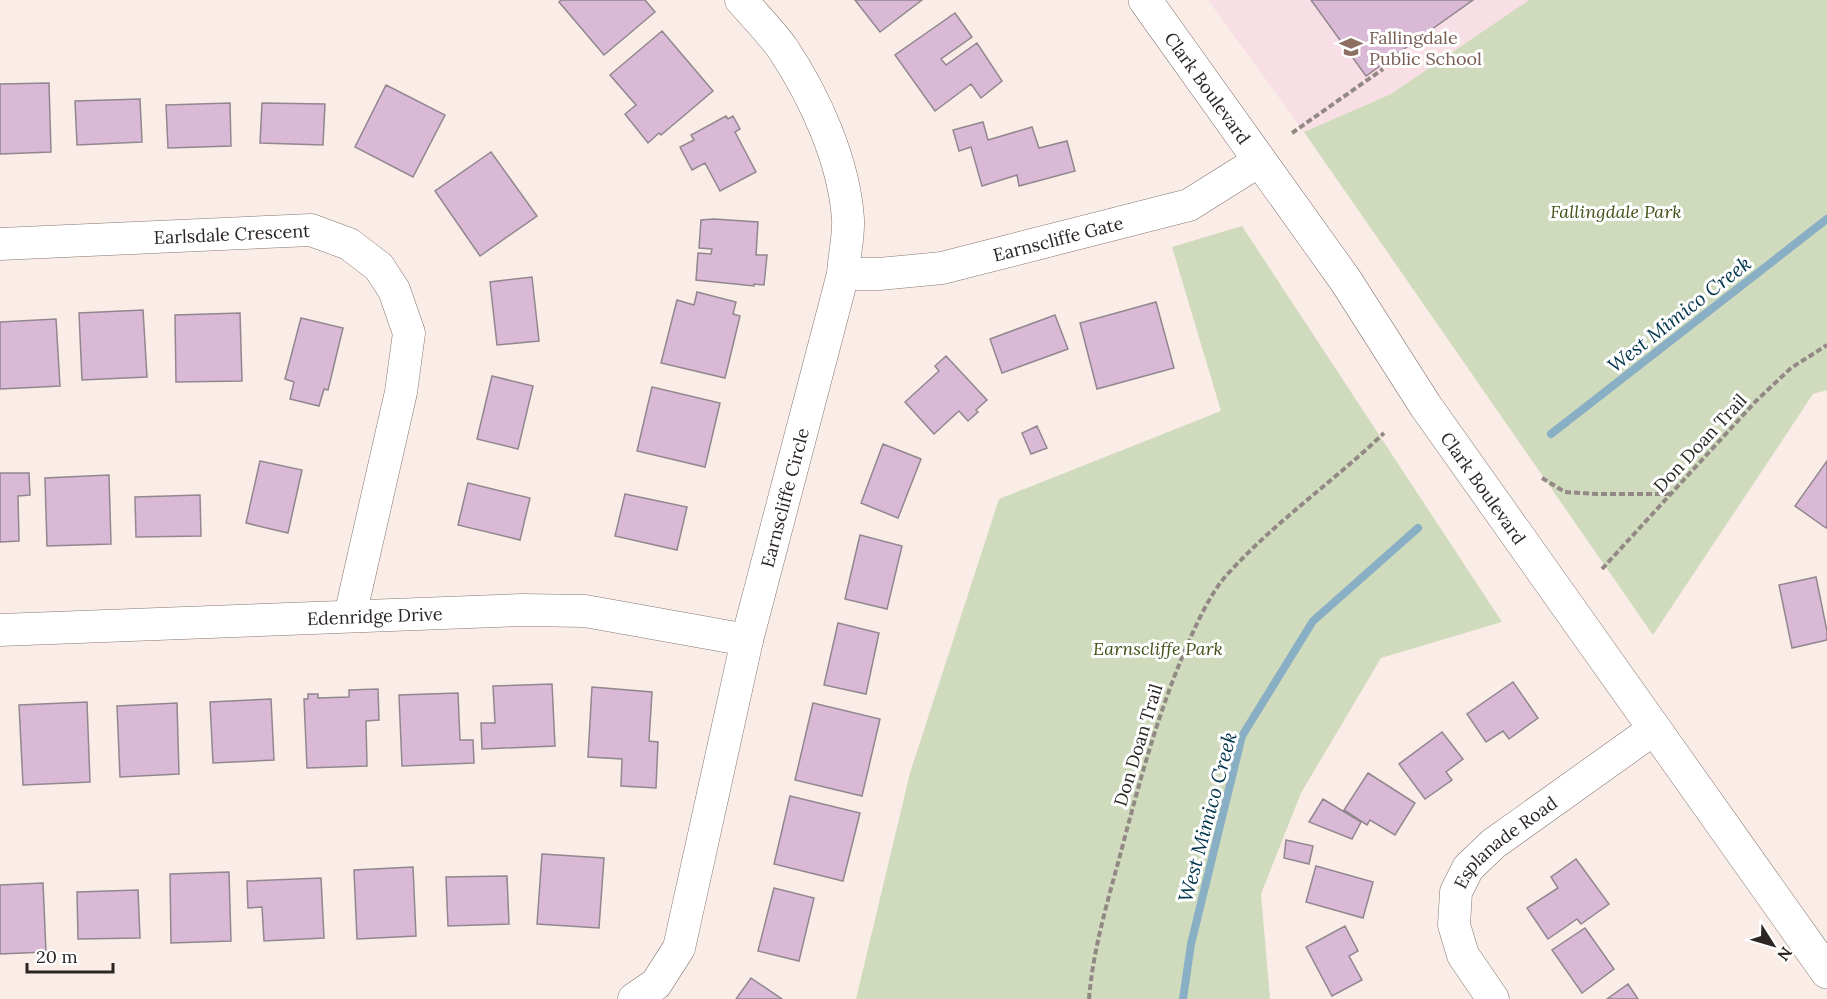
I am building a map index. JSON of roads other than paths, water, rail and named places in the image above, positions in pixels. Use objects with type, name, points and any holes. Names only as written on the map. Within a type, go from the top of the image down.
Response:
[{"type":"street","name":"Earnscliffe Circle","points":[[634,999],[656,984],[679,948],[747,640],[843,274],[848,220],[840,174],[825,130],[812,98],[782,48],[741,0]]},
{"type":"street","name":"Clark Boulevard","points":[[1145,0],[1346,281],[1425,405],[1827,972]]},
{"type":"street","name":"Earnscliffe Gate","points":[[843,274],[879,274],[942,268],[1189,205],[1259,161]]},
{"type":"street","name":"Earlsdale Crescent","points":[[0,244],[311,230],[349,244],[379,267],[394,290],[409,333],[401,392],[350,616]]},
{"type":"street","name":"Edenridge Drive","points":[[0,630],[522,610],[585,611],[747,640]]},
{"type":"street","name":"Esplanade Road","points":[[1493,999],[1463,956],[1454,925],[1456,892],[1467,868],[1493,844],[1654,729]]},
{"type":"waterway","name":"West Mimico Creek","points":[[1551,434],[1827,219]]},
{"type":"waterway","name":"West Mimico Creek","points":[[1183,999],[1191,944],[1242,736],[1313,621],[1418,528]]},
{"type":"place","name":"Fallingdale Public School","points":[[1351,47]]},
{"type":"park label","name":"Fallingdale Park","points":[[1616,211]]},
{"type":"park label","name":"Earnscliffe Park","points":[[1158,648]]}]
